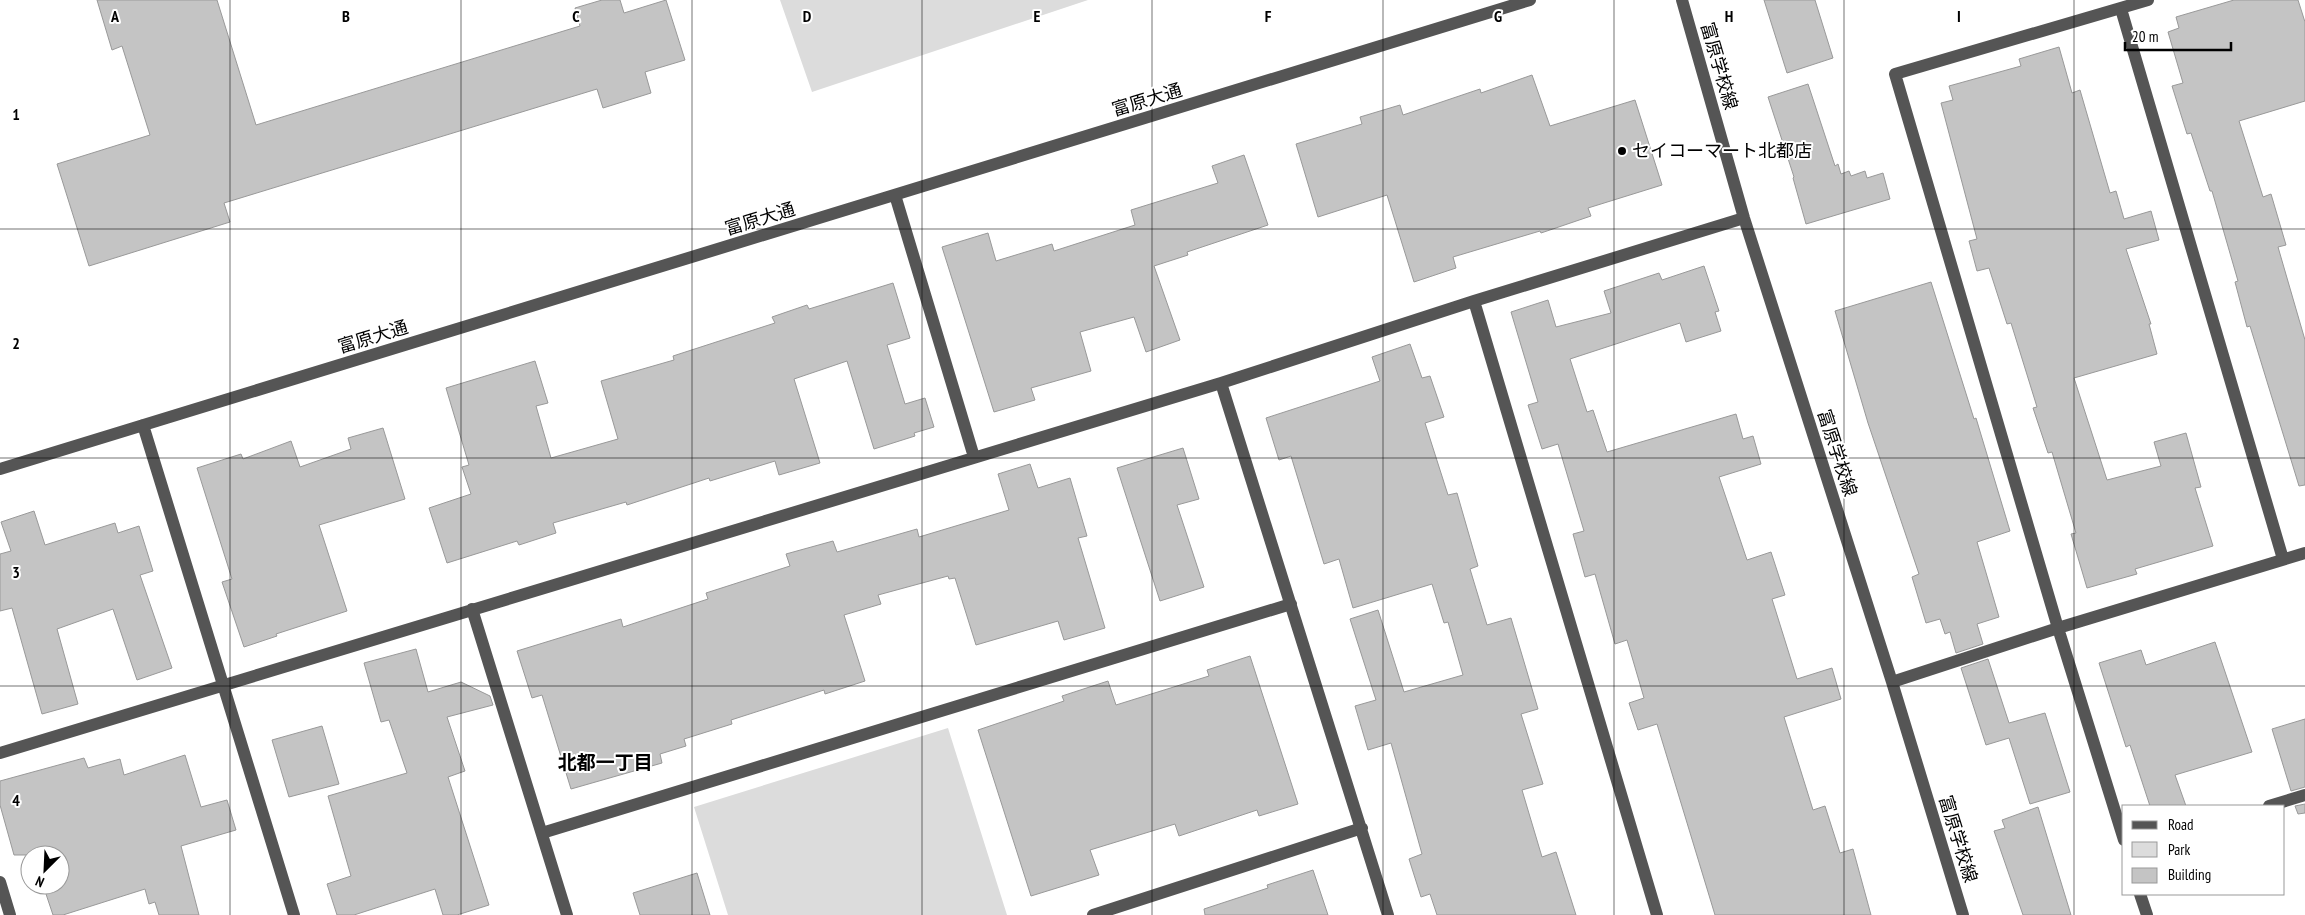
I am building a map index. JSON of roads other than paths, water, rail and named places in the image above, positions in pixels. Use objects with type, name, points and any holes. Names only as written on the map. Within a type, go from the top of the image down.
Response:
[{"type":"street","name":"富原大通","points":[[0,469],[1530,0]]},
{"type":"street","name":"富原学校線","points":[[1682,0],[1744,218],[1892,682],[1963,915]]},
{"type":"street","points":[[2122,834],[2058,628],[1895,74],[2148,0]]},
{"type":"street","points":[[2121,9],[2284,559]]},
{"type":"street","points":[[895,196],[974,457]]},
{"type":"street","points":[[0,753],[1221,383],[1474,301],[1744,218]]},
{"type":"street","points":[[1474,301],[1656,915]]},
{"type":"street","points":[[1221,383],[1292,604],[1388,915]]},
{"type":"street","points":[[143,425],[294,915]]},
{"type":"street","points":[[1892,682],[2058,628],[2305,552]]},
{"type":"street","points":[[542,833],[1292,604]]},
{"type":"street","points":[[472,609],[567,915]]},
{"type":"street","points":[[2272,805],[2305,795]]},
{"type":"street","points":[[1093,915],[1362,828]]},
{"type":"street","points":[[0,882],[10,915]]},
{"type":"street","points":[[2140,895],[2147,915]]},
{"type":"place","name":"セイコーマート北都店","points":[[1622,151]]},
{"type":"district","name":"北都一丁目","points":[[605,762]]}]
